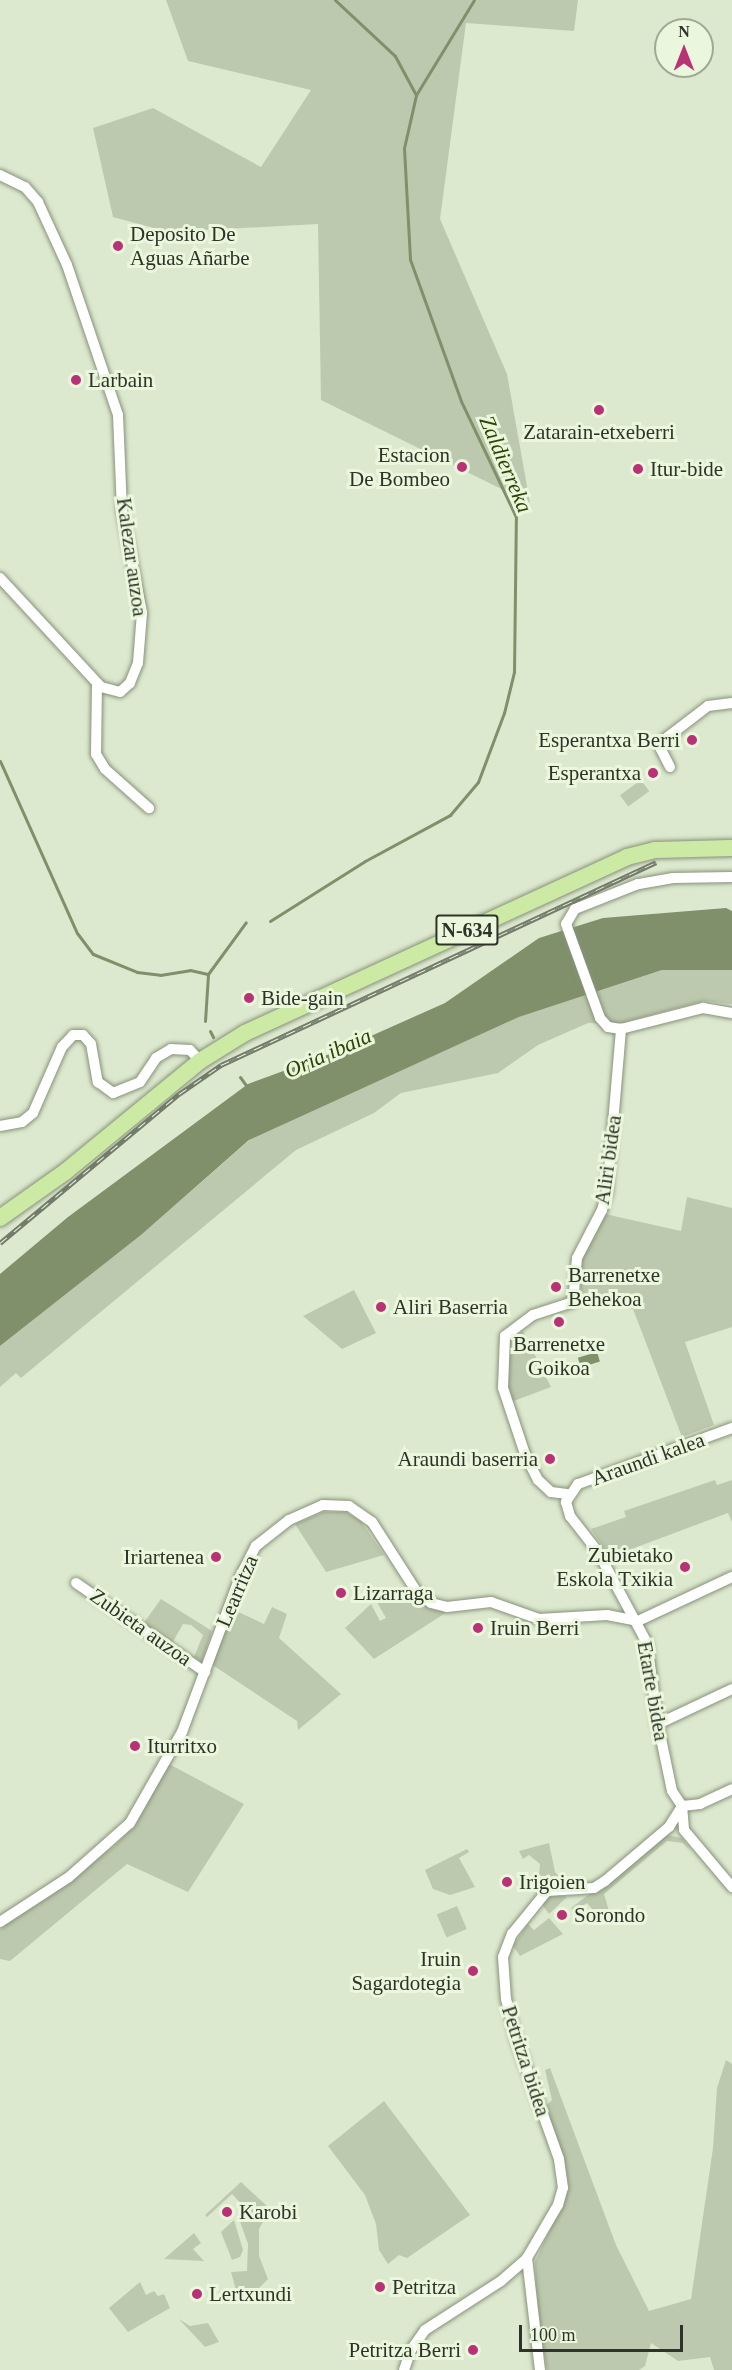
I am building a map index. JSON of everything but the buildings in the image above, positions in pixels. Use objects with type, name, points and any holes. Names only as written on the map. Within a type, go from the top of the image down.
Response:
[{"type":"highway","name":"N-634","points":[[2,1216],[65,1172],[200,1062],[256,1027],[627,856],[655,850],[732,848]]},
{"type":"street","name":"Kalezar auzoa","points":[[0,176],[25,187],[46,218],[86,319],[122,434],[122,510],[136,574],[142,637],[130,683],[120,692],[97,683]]},
{"type":"street","points":[[0,578],[97,683],[96,754],[105,769],[149,808]]},
{"type":"street","points":[[670,767],[661,749],[664,739],[708,706],[732,703]]},
{"type":"street","points":[[732,877],[673,878],[638,884],[575,909],[567,920],[568,930],[600,1018],[608,1027],[621,1029],[703,1008],[732,1013]]},
{"type":"street","name":"Aliri bidea","points":[[567,1494],[551,1492],[538,1480],[525,1454],[502,1388],[505,1336],[533,1315],[573,1302],[577,1258],[602,1210],[607,1193],[621,1029]]},
{"type":"street","points":[[0,1126],[22,1122],[33,1113],[62,1047],[73,1035],[83,1035],[91,1044],[98,1082],[113,1093],[140,1082],[156,1058],[171,1049],[189,1050],[200,1062]]},
{"type":"street","name":"Araundi kalea","points":[[567,1494],[578,1484],[732,1428]]},
{"type":"street","name":"Etarte bidea","points":[[567,1494],[566,1509],[598,1552],[638,1621],[647,1643],[658,1724],[675,1800],[682,1806],[684,1830],[732,1887]]},
{"type":"street","name":"Learritza","points":[[0,1922],[78,1870],[130,1823],[182,1732],[240,1577],[256,1546],[289,1520],[337,1503],[355,1509],[372,1522],[417,1592],[431,1604],[447,1607],[491,1602],[539,1619],[607,1615],[638,1621]]},
{"type":"street","points":[[638,1621],[732,1577]]},
{"type":"street","name":"Zubieta auzoa","points":[[76,1583],[205,1671]]},
{"type":"street","points":[[658,1724],[732,1689]]},
{"type":"street","points":[[682,1806],[700,1804],[732,1789]]},
{"type":"street","name":"Petritza bidea","points":[[404,2370],[411,2350],[425,2330],[501,2281],[527,2258],[558,2205],[563,2188],[559,2159],[517,2042],[506,1999],[504,1956],[512,1934],[547,1891],[594,1888],[605,1881],[669,1827],[682,1806]]},
{"type":"street","points":[[527,2258],[531,2316],[540,2370]]},
{"type":"shaded area","points":[[166,0],[578,0],[574,31],[466,23],[440,219],[507,374],[530,503],[321,400],[318,224],[169,232],[113,217],[93,128],[153,108],[261,167],[311,90],[188,61]]},
{"type":"shaded area","points":[[641,780],[649,791],[628,807],[620,795]]},
{"type":"shaded area","points":[[726,908],[732,911],[732,970],[662,970],[519,1017],[249,1140],[141,1235],[0,1346],[0,1274],[68,1217],[248,1084],[335,1052],[445,1003],[539,938],[603,918]]},
{"type":"shaded area","points":[[662,970],[732,970],[732,1004],[704,1001],[617,1024],[588,1023],[538,1045],[498,1073],[401,1093],[374,1113],[296,1150],[21,1378],[16,1373],[0,1387],[0,1346],[141,1235],[252,1138],[519,1017]]},
{"type":"shaded area","points":[[687,1197],[732,1208],[732,1327],[685,1342],[714,1425],[682,1437],[633,1309],[582,1300],[579,1261],[605,1214],[681,1231]]},
{"type":"shaded area","points":[[354,1290],[376,1333],[342,1349],[303,1316]]},
{"type":"shaded area","points":[[523,1331],[551,1387],[511,1402],[504,1382],[507,1343]]},
{"type":"shaded area","points":[[597,1352],[600,1362],[581,1367],[578,1358]]},
{"type":"shaded area","points":[[715,1480],[717,1485],[732,1480],[732,1522],[728,1513],[610,1557],[591,1529],[626,1517],[624,1511]]},
{"type":"shaded area","points":[[323,1512],[345,1512],[360,1520],[384,1555],[326,1572],[295,1524]]},
{"type":"shaded area","points":[[406,1588],[417,1604],[414,1597],[433,1610],[447,1612],[374,1659],[345,1628],[371,1604],[380,1621],[386,1618],[374,1597]]},
{"type":"shaded area","points":[[161,1599],[212,1631],[202,1662],[194,1657],[203,1635],[191,1625],[183,1624],[171,1645],[143,1624]]},
{"type":"shaded area","points":[[272,1607],[287,1614],[279,1638],[341,1694],[298,1730],[297,1721],[211,1664],[232,1609],[264,1624]]},
{"type":"shaded area","points":[[169,1764],[244,1804],[188,1892],[127,1864],[10,1961],[0,1959],[0,1929],[113,1847],[136,1824]]},
{"type":"shaded area","points":[[667,1835],[682,1838],[690,1850],[683,1843],[667,1841],[604,1894],[609,1911],[598,1916],[587,1903],[574,1912],[571,1908]]},
{"type":"shaded area","points":[[549,1843],[555,1872],[567,1884],[539,1875],[540,1864],[529,1855],[523,1859],[519,1851]]},
{"type":"shaded area","points":[[467,1849],[469,1852],[459,1858],[475,1887],[450,1895],[433,1889],[425,1870]]},
{"type":"shaded area","points":[[554,1894],[567,1897],[549,1914],[541,1903]]},
{"type":"shaded area","points":[[457,1906],[467,1929],[447,1938],[437,1915]]},
{"type":"shaded area","points":[[549,1918],[563,1934],[520,1956],[513,1946],[528,1924],[534,1930]]},
{"type":"shaded area","points":[[726,2060],[732,2064],[732,2370],[714,2370],[710,2357],[678,2361],[651,2343],[645,2366],[639,2370],[547,2370],[538,2323],[535,2262],[569,2188],[564,2158],[545,2107],[552,2100],[545,2070],[550,2068],[616,2245],[649,2311],[691,2299],[713,2148],[717,2088]]},
{"type":"shaded area","points":[[384,2101],[470,2215],[407,2258],[399,2255],[388,2264],[379,2250],[376,2224],[365,2195],[328,2146]]},
{"type":"shaded area","points":[[241,2182],[270,2209],[259,2229],[259,2256],[268,2279],[257,2290],[238,2297],[231,2272],[247,2271],[248,2244],[238,2216],[246,2209],[232,2194],[207,2217],[205,2215]]},
{"type":"shaded area","points":[[234,2220],[243,2250],[240,2257],[232,2260],[221,2232]]},
{"type":"shaded area","points":[[194,2233],[201,2243],[193,2249],[204,2261],[164,2259]]},
{"type":"shaded area","points":[[140,2282],[146,2295],[154,2291],[158,2296],[164,2294],[170,2308],[128,2332],[109,2308]]},
{"type":"shaded area","points":[[179,2319],[190,2326],[208,2323],[219,2342],[205,2347]]},
{"type":"waterway","points":[[335,0],[395,56],[416,95]]},
{"type":"waterway","name":"Zaldierreka","points":[[270,921],[365,861],[450,815],[478,782],[504,713],[514,672],[516,517],[461,401],[410,259],[404,148],[416,95],[474,0]]},
{"type":"waterway","points":[[0,761],[77,933],[93,954],[137,972],[160,975],[190,970],[208,974]]},
{"type":"waterway","points":[[205,1021],[208,974],[246,922]]},
{"type":"waterway","points":[[210,1031],[213,1037]]},
{"type":"waterway","points":[[240,1077],[248,1088]]},
{"type":"railway","points":[[0,1243],[179,1094],[221,1065],[656,862]]},
{"type":"place","name":"Deposito De Aguas Añarbe","points":[[118,246]]},
{"type":"place","name":"Larbain","points":[[76,380]]},
{"type":"place","name":"Zatarain-etxeberri","points":[[599,410]]},
{"type":"place","name":"Estacion De Bombeo","points":[[462,467]]},
{"type":"place","name":"Itur-bide","points":[[638,469]]},
{"type":"place","name":"Esperantxa Berri","points":[[692,740]]},
{"type":"place","name":"Esperantxa","points":[[653,773]]},
{"type":"place","name":"Bide-gain","points":[[249,998]]},
{"type":"place","name":"Barrenetxe Behekoa","points":[[556,1287]]},
{"type":"place","name":"Aliri Baserria","points":[[381,1307]]},
{"type":"place","name":"Barrenetxe Goikoa","points":[[559,1322]]},
{"type":"place","name":"Araundi baserria","points":[[550,1459]]},
{"type":"place","name":"Iriartenea","points":[[216,1557]]},
{"type":"place","name":"Zubietako Eskola Txikia","points":[[685,1567]]},
{"type":"place","name":"Lizarraga","points":[[341,1593]]},
{"type":"place","name":"Iruin Berri","points":[[478,1628]]},
{"type":"place","name":"Iturritxo","points":[[135,1746]]},
{"type":"place","name":"Irigoien","points":[[507,1882]]},
{"type":"place","name":"Sorondo","points":[[562,1915]]},
{"type":"place","name":"Iruin Sagardotegia","points":[[473,1971]]},
{"type":"place","name":"Karobi","points":[[227,2212]]},
{"type":"place","name":"Petritza","points":[[380,2287]]},
{"type":"place","name":"Lertxundi","points":[[197,2294]]},
{"type":"place","name":"Petritza Berri","points":[[473,2350]]},
{"type":"water label","name":"Oria ibaia","points":[[328,1053]]}]
